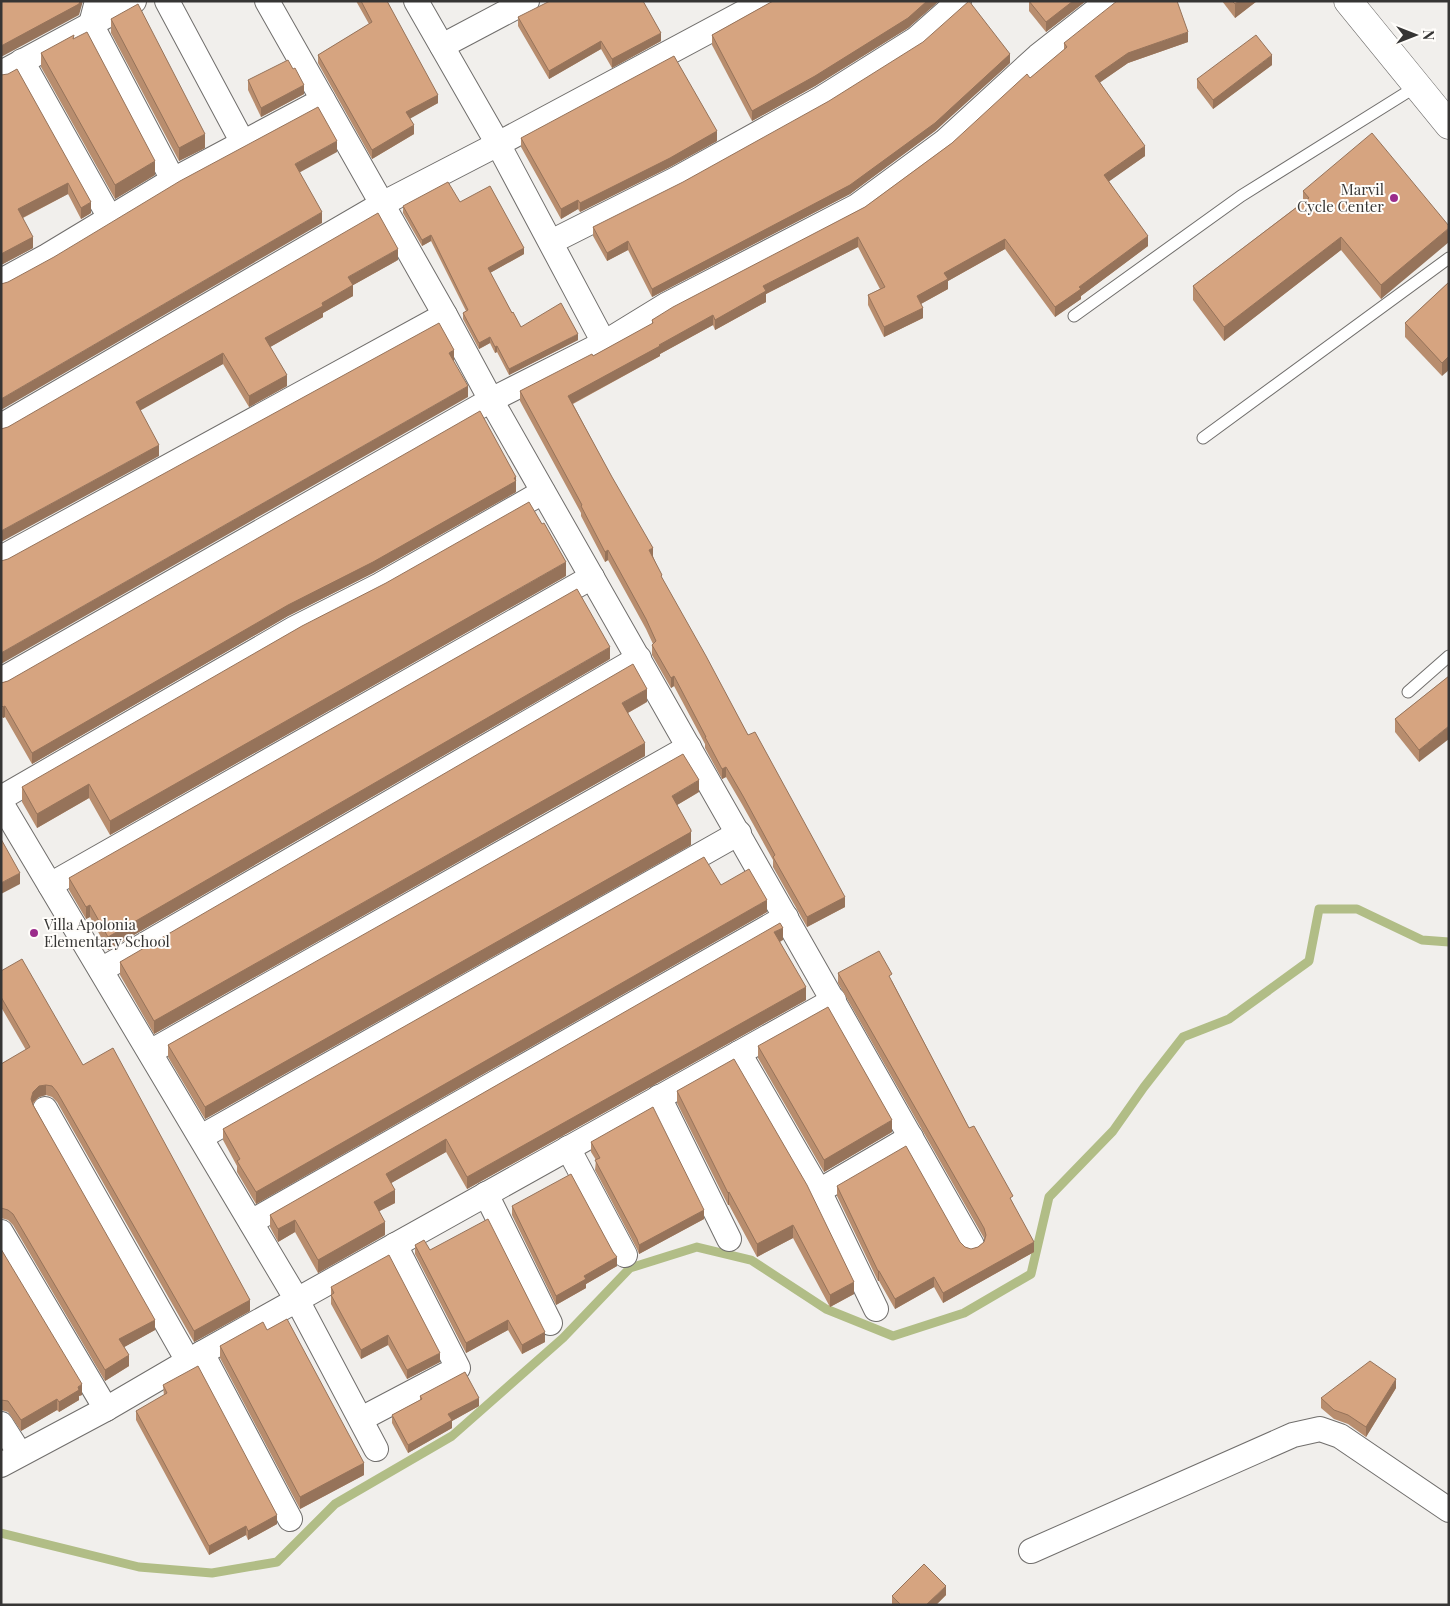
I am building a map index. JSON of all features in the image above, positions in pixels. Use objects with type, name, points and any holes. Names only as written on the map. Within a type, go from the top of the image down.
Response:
[{"type":"main road","points":[[1348,1],[1449,124]]},
{"type":"street","points":[[97,1],[91,24],[173,180]]},
{"type":"street","points":[[1,73],[134,1]]},
{"type":"street","points":[[167,1],[243,143]]},
{"type":"street","points":[[267,1],[543,492],[972,1245]]},
{"type":"street","points":[[416,1],[498,144],[604,342]]},
{"type":"street","points":[[442,46],[526,1]]},
{"type":"street","points":[[1,426],[382,204],[765,1]]},
{"type":"street","points":[[551,242],[676,179],[822,98],[916,38],[959,1]]},
{"type":"street","points":[[1,680],[491,400],[604,342],[666,305],[858,206],[944,142],[1038,56],[1108,1]]},
{"type":"street","points":[[22,61],[110,218]]},
{"type":"street","points":[[1,281],[173,180],[323,100]]},
{"type":"street","points":[[1,558],[445,315]]},
{"type":"street","points":[[1,798],[295,628],[380,585],[543,492]]},
{"type":"street","points":[[50,885],[592,577]]},
{"type":"street","points":[[101,970],[639,658]]},
{"type":"street","points":[[150,1052],[689,748]]},
{"type":"street","points":[[1,802],[297,1300],[376,1449]]},
{"type":"street","points":[[201,1137],[739,833]]},
{"type":"street","points":[[251,1222],[786,917]]},
{"type":"street","points":[[1,1424],[10,1460],[106,1409],[195,1357],[834,1000]]},
{"type":"street","points":[[739,1053],[819,1191],[876,1309]]},
{"type":"street","points":[[660,1097],[729,1239]]},
{"type":"street","points":[[45,1109],[195,1357],[290,1519]]},
{"type":"street","points":[[819,1191],[911,1137]]},
{"type":"street","points":[[568,1148],[625,1255]]},
{"type":"street","points":[[486,1194],[550,1323]]},
{"type":"street","points":[[1,1232],[106,1409]]},
{"type":"street","points":[[361,1419],[458,1368],[395,1245]]},
{"type":"street","points":[[1031,1552],[1293,1435],[1320,1429],[1340,1436],[1449,1510]]},
{"type":"lane","points":[[1074,316],[1240,196],[1417,85]]},
{"type":"lane","points":[[1203,438],[1449,258]]},
{"type":"lane","points":[[1408,692],[1449,656]]},
{"type":"building","points":[[1,1],[80,1],[79,4],[1,46]]},
{"type":"building","points":[[361,1],[387,1],[438,95],[406,112],[414,125],[372,150],[318,55],[372,22]]},
{"type":"building","points":[[550,1],[643,1],[661,33],[612,59],[601,41],[549,71],[518,17]]},
{"type":"building","points":[[773,1],[927,1],[908,18],[815,76],[752,111],[712,35]]},
{"type":"building","points":[[969,1],[1010,54],[935,123],[850,185],[652,289],[628,241],[607,253],[593,227],[683,182],[829,101],[923,42]]},
{"type":"building","points":[[1029,1],[1073,1],[1046,22]]},
{"type":"building","points":[[1117,1],[1177,1],[1188,32],[1128,53],[1095,76],[1145,146],[1104,175],[1148,236],[1079,287],[1081,289],[1055,307],[1005,239],[944,273],[948,279],[917,296],[923,308],[884,327],[868,295],[885,287],[858,237],[763,286],[766,291],[715,320],[713,315],[568,396],[653,548],[649,550],[661,576],[748,735],[755,732],[845,897],[807,917],[773,857],[775,855],[743,796],[726,767],[722,769],[674,676],[671,678],[652,645],[656,641],[646,619],[608,550],[605,552],[582,505],[520,391],[592,354],[593,356],[653,323],[652,320],[673,307],[865,207],[952,143],[1027,74],[1030,78],[1067,47],[1064,43]]},
{"type":"building","points":[[138,4],[205,134],[179,148],[111,19]]},
{"type":"building","points":[[87,32],[155,161],[115,185],[41,53],[74,35],[73,39]]},
{"type":"building","points":[[1256,35],[1272,55],[1213,100],[1197,79]]},
{"type":"building","points":[[674,56],[717,131],[670,158],[580,203],[578,200],[561,209],[521,138]]},
{"type":"building","points":[[288,60],[293,69],[295,68],[304,85],[261,108],[248,80]]},
{"type":"building","points":[[17,69],[91,202],[81,208],[68,183],[18,209],[33,237],[1,254],[1,75],[8,74]]},
{"type":"building","points":[[318,107],[337,141],[295,164],[322,212],[1,399],[1,284],[54,257],[180,181]]},
{"type":"building","points":[[1372,133],[1449,228],[1381,285],[1341,237],[1224,327],[1193,286],[1309,198],[1303,191]]},
{"type":"building","points":[[448,182],[460,202],[490,186],[524,248],[488,268],[521,327],[561,303],[578,334],[509,369],[490,337],[479,343],[463,313],[468,310],[431,235],[422,240],[403,206]]},
{"type":"building","points":[[378,213],[398,249],[348,277],[353,285],[322,303],[323,306],[265,338],[287,375],[249,396],[223,353],[136,402],[159,445],[1,531],[1,429],[8,427]]},
{"type":"building","points":[[1449,282],[1449,356],[1442,363],[1405,323]]},
{"type":"building","points":[[439,323],[454,350],[449,353],[468,386],[1,653],[1,561],[8,559]]},
{"type":"building","points":[[480,411],[516,477],[514,478],[516,481],[373,562],[288,605],[32,753],[5,706],[1,705],[1,683],[8,681]]},
{"type":"building","points":[[529,502],[542,524],[544,523],[566,562],[110,821],[89,784],[37,814],[22,787],[302,626],[386,583]]},
{"type":"building","points":[[577,589],[610,647],[108,937],[90,905],[86,907],[69,878]]},
{"type":"building","points":[[633,664],[647,689],[622,703],[645,743],[154,1021],[120,962]]},
{"type":"building","points":[[1449,676],[1449,726],[1419,750],[1395,719]]},
{"type":"building","points":[[683,754],[699,780],[672,796],[691,832],[205,1107],[168,1045]]},
{"type":"building","points":[[1,839],[20,873],[1,883]]},
{"type":"building","points":[[704,857],[721,885],[749,869],[767,900],[256,1192],[237,1161],[240,1159],[223,1129]]},
{"type":"building","points":[[780,923],[783,928],[774,932],[806,987],[467,1177],[446,1139],[386,1174],[395,1190],[374,1202],[385,1222],[318,1260],[295,1220],[278,1229],[270,1215]]},
{"type":"building","points":[[879,951],[892,974],[889,976],[969,1128],[974,1126],[1013,1196],[1010,1198],[1034,1242],[943,1293],[934,1277],[895,1299],[878,1271],[837,1186],[906,1146],[960,1242],[965,1247],[971,1249],[978,1247],[984,1242],[986,1235],[984,1228],[838,973]]},
{"type":"building","points":[[22,959],[83,1065],[113,1048],[250,1300],[194,1331],[57,1092],[52,1086],[39,1086],[33,1092],[31,1099],[33,1105],[155,1320],[119,1339],[129,1355],[105,1370],[13,1214],[1,1208],[1,1064],[30,1047],[1,997],[1,971]]},
{"type":"building","points":[[828,1007],[892,1120],[824,1160],[758,1046]]},
{"type":"building","points":[[734,1059],[807,1185],[854,1282],[830,1295],[793,1225],[757,1244],[728,1193],[677,1091]]},
{"type":"building","points":[[653,1107],[704,1210],[639,1245],[595,1160],[600,1158],[591,1142]]},
{"type":"building","points":[[571,1174],[617,1257],[584,1276],[586,1279],[556,1296],[512,1206]]},
{"type":"building","points":[[488,1219],[545,1332],[522,1345],[508,1320],[466,1343],[415,1245],[424,1240],[430,1250]]},
{"type":"building","points":[[1,1249],[82,1384],[78,1387],[79,1390],[59,1402],[57,1399],[21,1420],[8,1401],[1,1400]]},
{"type":"building","points":[[389,1255],[440,1353],[407,1370],[388,1335],[361,1350],[331,1295],[334,1293],[331,1287]]},
{"type":"building","points":[[287,1319],[364,1463],[300,1497],[220,1346],[263,1322],[267,1330]]},
{"type":"building","points":[[1370,1361],[1396,1379],[1366,1427],[1348,1415],[1334,1410],[1321,1398]]},
{"type":"building","points":[[198,1366],[277,1515],[248,1531],[246,1526],[209,1546],[136,1411],[167,1393],[163,1385]]},
{"type":"building","points":[[465,1372],[479,1398],[448,1414],[452,1420],[408,1445],[392,1415],[422,1399],[420,1396]]},
{"type":"building","points":[[924,1564],[946,1586],[926,1605],[901,1605],[892,1596]]},
{"type":"waterway","points":[[1,1533],[139,1567],[212,1573],[277,1562],[335,1504],[452,1436],[563,1338],[630,1268],[697,1247],[751,1260],[826,1309],[893,1336],[964,1313],[1031,1274],[1049,1197],[1113,1131],[1183,1037],[1229,1019],[1309,961],[1319,909],[1357,909],[1422,940],[1449,942]]},
{"type":"place","name":"Marvil Cycle Center","points":[[1394,198]]},
{"type":"place","name":"Villa Apolonia Elementary School","points":[[34,933]]}]
